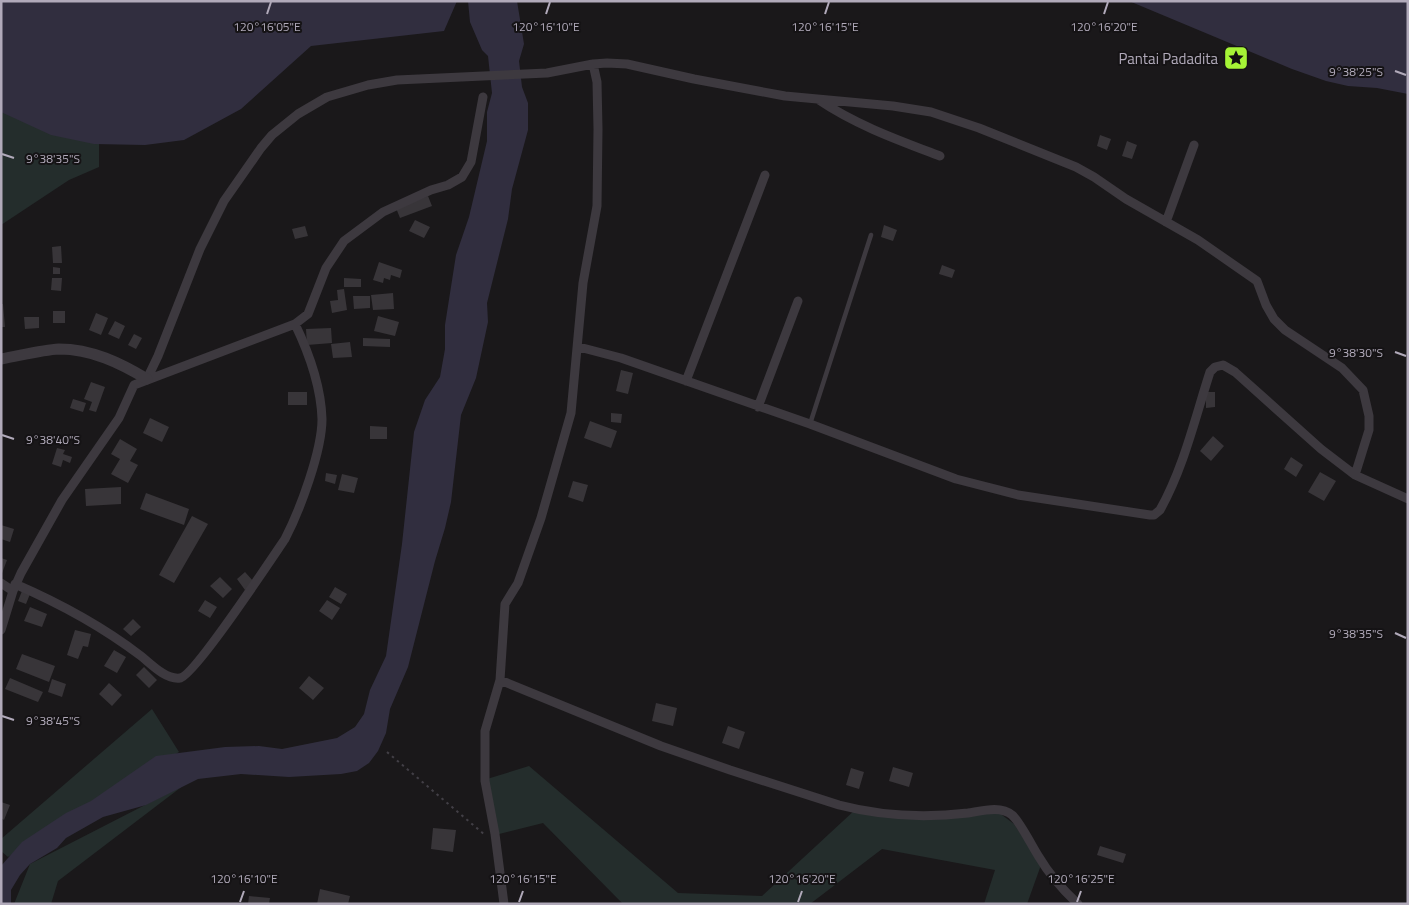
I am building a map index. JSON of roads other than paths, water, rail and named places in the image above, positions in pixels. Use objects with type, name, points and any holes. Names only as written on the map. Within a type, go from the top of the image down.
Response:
[{"type":"street","points":[[504,904],[495,834],[485,781],[485,731],[500,680],[505,604],[518,583],[541,518],[571,413],[584,283],[597,206],[597,82],[593,64]]},
{"type":"street","points":[[147,379],[158,356],[200,249],[224,201],[260,148],[272,135],[298,114],[327,97],[368,85],[397,80],[547,73],[593,64],[627,64],[761,92],[893,106],[946,116],[1076,167],[1094,177],[1126,199],[1198,240],[1257,281],[1274,319],[1285,330],[1342,368],[1363,390],[1369,416],[1369,430],[1355,475]]},
{"type":"street","points":[[1,630],[14,588],[62,500],[119,418],[134,385],[295,324],[308,314],[326,268],[344,241],[383,212],[431,190],[448,185],[462,177],[471,162],[482,97]]},
{"type":"street","points":[[816,99],[844,116],[874,130],[940,156]]},
{"type":"street","points":[[1166,222],[1194,145]]},
{"type":"street","points":[[686,381],[765,175]]},
{"type":"street","points":[[758,407],[798,301]]},
{"type":"street","points":[[1,583],[66,609],[115,637],[169,676],[181,678],[187,675],[206,652],[285,539],[294,523],[313,465],[320,438],[321,414],[317,384],[307,350],[295,324]]},
{"type":"street","points":[[579,348],[621,358],[810,424],[956,479],[1036,498],[1140,514],[1154,514],[1160,510],[1190,440],[1210,372],[1215,367],[1224,365],[1235,372],[1321,449],[1355,475],[1408,499]]},
{"type":"street","points":[[1,359],[59,349],[90,353],[107,358],[147,379]]},
{"type":"street","points":[[500,680],[661,746],[839,805],[855,809],[916,816],[951,815],[995,809],[1004,811],[1013,815],[1040,860],[1078,904]]},
{"type":"lane","points":[[810,424],[871,235]]},
{"type":"place","name":"Pantai Padadita","points":[[1236,58]]}]
